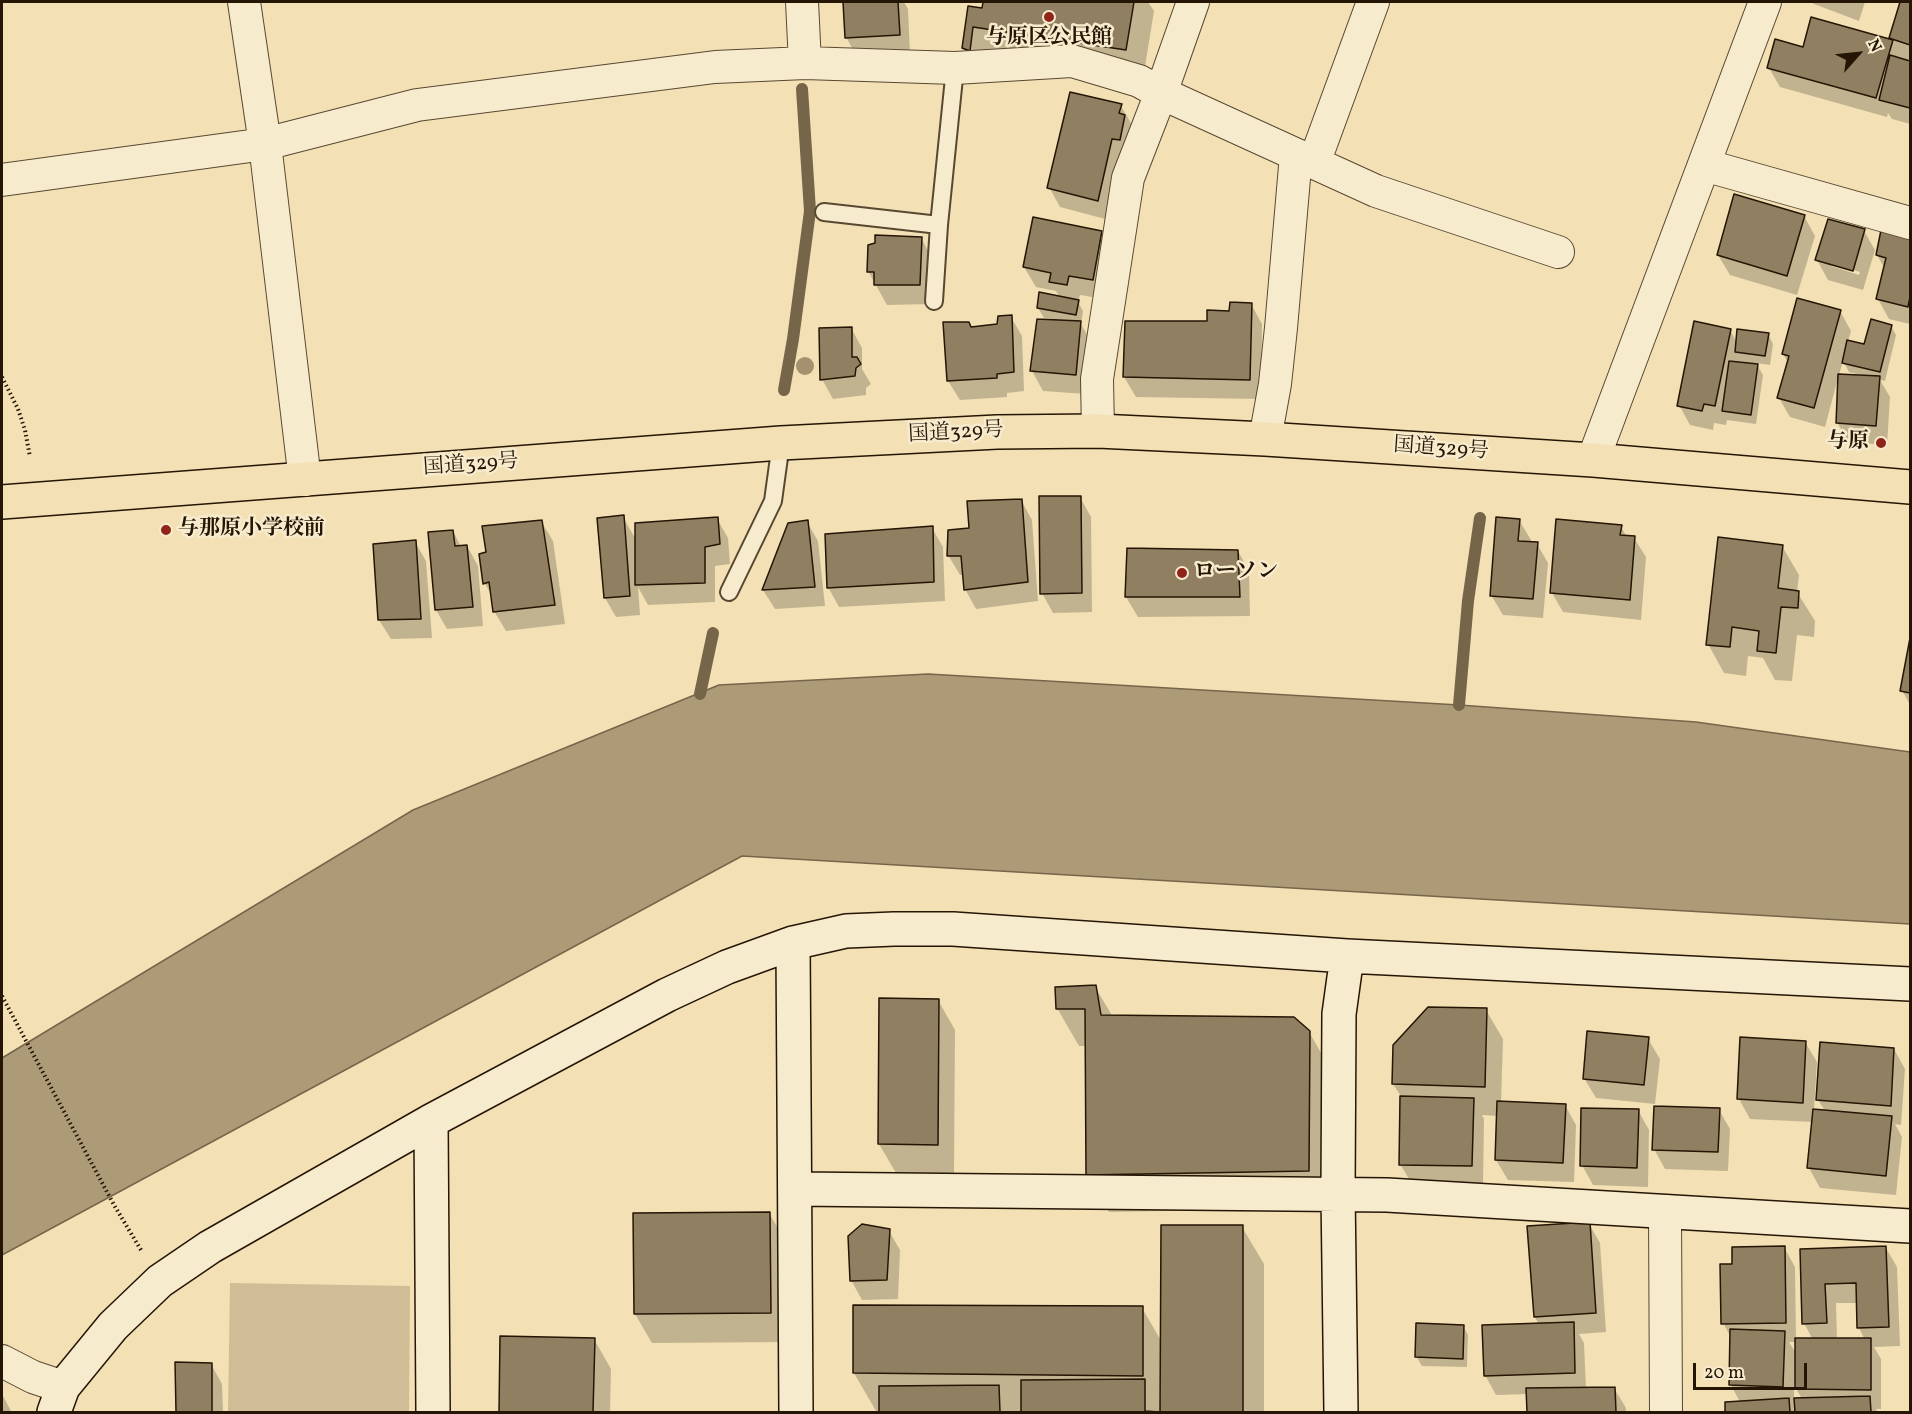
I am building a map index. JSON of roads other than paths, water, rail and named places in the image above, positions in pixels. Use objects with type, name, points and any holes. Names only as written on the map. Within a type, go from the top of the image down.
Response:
[{"type":"highway","name":"国道329号","points":[[2,502],[781,443],[997,432],[1098,430],[1265,438],[1593,460],[1911,487]]},
{"type":"street","points":[[244,2],[265,144],[305,480]]},
{"type":"street","points":[[802,2],[805,63]]},
{"type":"street","points":[[1098,430],[1097,379],[1128,178],[1193,2]]},
{"type":"street","points":[[1265,438],[1275,384],[1305,159],[1373,2]]},
{"type":"street","points":[[1593,460],[1765,2]]},
{"type":"street","points":[[2,180],[265,144],[417,105],[715,67],[805,63],[955,68],[1072,61],[1139,81],[1376,191],[1558,252]]},
{"type":"street","points":[[1704,165],[1911,223]]},
{"type":"street","points":[[2,1361],[33,1377],[59,1400],[113,1326],[160,1281],[210,1247],[431,1121],[667,995],[727,967],[793,943],[846,931],[894,928],[953,929],[1347,956],[1911,984]]},
{"type":"street","points":[[793,943],[796,1413]]},
{"type":"street","points":[[1341,1413],[1338,1194],[1339,1014],[1347,956]]},
{"type":"street","points":[[431,1121],[433,1413]]},
{"type":"street","points":[[796,1189],[1387,1195],[1911,1226]]},
{"type":"street","points":[[1665,1211],[1666,1413]]},
{"type":"lane","points":[[934,301],[939,225],[955,68]]},
{"type":"lane","points":[[824,212],[939,225]]},
{"type":"lane","points":[[729,592],[773,501],[781,443]]},
{"type":"waterway","points":[[784,390],[810,211],[802,89]]},
{"type":"waterway","points":[[1459,705],[1468,601],[1480,518]]},
{"type":"waterway","points":[[700,694],[713,633]]},
{"type":"place","name":"与原区公民館","points":[[1049,17]]},
{"type":"place","name":"与原","points":[[1881,443]]},
{"type":"place","name":"与那原小学校前","points":[[166,530]]},
{"type":"place","name":"ローソン","points":[[1182,573]]}]
